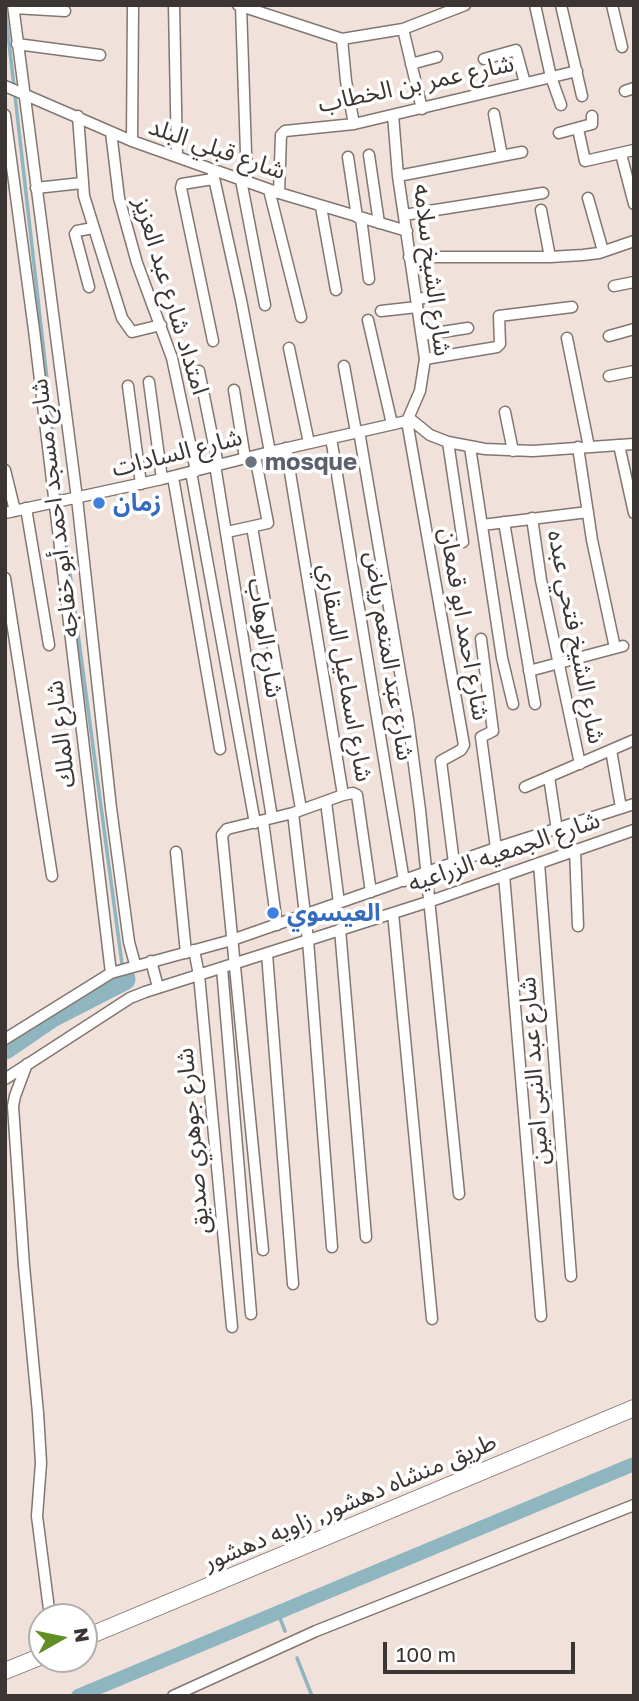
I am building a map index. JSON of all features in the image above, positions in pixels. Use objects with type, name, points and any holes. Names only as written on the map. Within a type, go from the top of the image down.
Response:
[{"type":"street","points":[[132,141],[133,5]]},
{"type":"street","points":[[174,5],[177,157]]},
{"type":"street","points":[[265,305],[244,181],[239,6],[342,39],[403,29],[465,5]]},
{"type":"street","points":[[535,5],[551,77],[561,105]]},
{"type":"street","points":[[561,5],[582,96]]},
{"type":"street","points":[[612,5],[621,47]]},
{"type":"street","points":[[13,7],[65,11]]},
{"type":"street","name":"شارع مسجد احمد أبو خفاجه","points":[[13,7],[17,44],[14,90],[36,188],[111,808],[129,942],[135,964]]},
{"type":"street","points":[[403,29],[422,109]]},
{"type":"street","points":[[342,39],[354,124]]},
{"type":"street","points":[[17,44],[100,55]]},
{"type":"street","points":[[484,59],[516,50],[525,83]]},
{"type":"street","points":[[411,64],[437,57]]},
{"type":"street","name":"شارع عمر بن الخطاب","points":[[274,192],[282,132],[354,124],[578,71]]},
{"type":"street","name":"شارع قبلي البلد","points":[[14,90],[213,174],[407,231]]},
{"type":"street","points":[[494,114],[502,156]]},
{"type":"street","name":"شارع الملك","points":[[5,115],[56,501],[111,973]]},
{"type":"street","name":"شارع الشيخ سلامه","points":[[393,115],[398,176],[425,359],[420,391],[402,422]]},
{"type":"street","points":[[78,116],[82,183],[118,308],[128,329],[135,332],[161,325]]},
{"type":"street","points":[[559,133],[592,124],[592,116]]},
{"type":"street","points":[[578,129],[585,161],[634,150]]},
{"type":"street","name":"امتداد شارع عبد العزيز","points":[[111,132],[119,198],[177,377],[193,472],[264,821]]},
{"type":"street","points":[[398,176],[522,152]]},
{"type":"street","points":[[621,154],[633,197]]},
{"type":"street","points":[[369,155],[379,223]]},
{"type":"street","points":[[348,157],[369,279]]},
{"type":"street","points":[[213,341],[181,188],[182,184],[213,174],[241,300],[270,452]]},
{"type":"street","points":[[36,188],[82,183]]},
{"type":"street","points":[[274,192],[301,317]]},
{"type":"street","points":[[404,215],[542,193]]},
{"type":"street","points":[[588,198],[604,251]]},
{"type":"street","points":[[321,207],[336,289]]},
{"type":"street","points":[[541,210],[550,257]]},
{"type":"street","points":[[89,287],[75,234],[76,231],[93,228]]},
{"type":"street","points":[[409,257],[592,255],[634,241]]},
{"type":"street","points":[[614,286],[634,282]]},
{"type":"street","points":[[381,311],[441,296]]},
{"type":"street","points":[[425,359],[497,347],[500,344],[499,316],[572,307]]},
{"type":"street","points":[[368,320],[402,422],[448,442],[470,447],[513,451],[634,444]]},
{"type":"street","points":[[422,335],[468,328]]},
{"type":"street","points":[[609,335],[634,329]]},
{"type":"street","points":[[529,671],[619,647],[588,512],[584,447],[568,338]]},
{"type":"street","points":[[289,348],[309,443]]},
{"type":"street","points":[[344,366],[358,431],[408,719],[431,901],[459,1194]]},
{"type":"street","name":"شارع الوهاب","points":[[199,371],[227,532],[264,821]]},
{"type":"street","points":[[609,376],[634,371]]},
{"type":"street","points":[[149,382],[220,749]]},
{"type":"street","points":[[128,386],[141,484]]},
{"type":"street","points":[[227,532],[268,523],[234,390]]},
{"type":"street","points":[[505,412],[513,451]]},
{"type":"street","name":"شارع السادات","points":[[16,511],[402,422]]},
{"type":"street","name":"شارع احمد ابو قمعان","points":[[402,422],[464,745],[461,750],[441,761],[454,863]]},
{"type":"street","name":"شارع عبد المنعم رياض","points":[[331,438],[404,881]]},
{"type":"street","points":[[448,442],[463,542]]},
{"type":"street","points":[[619,445],[634,513]]},
{"type":"street","points":[[470,447],[502,658],[513,704]]},
{"type":"street","name":"شارع اسماعيل السقاري","points":[[286,448],[343,795],[357,795],[371,892]]},
{"type":"street","points":[[5,470],[49,645]]},
{"type":"street","points":[[482,525],[588,512]]},
{"type":"street","name":"شارع الشيخ فتحي عبده","points":[[532,518],[541,580],[580,764]]},
{"type":"street","points":[[504,522],[535,704]]},
{"type":"street","points":[[252,527],[297,811],[332,1247]]},
{"type":"street","points":[[5,579],[52,876]]},
{"type":"street","points":[[481,639],[493,732],[481,737],[496,848]]},
{"type":"street","points":[[525,787],[634,740]]},
{"type":"street","points":[[611,750],[621,808]]},
{"type":"street","points":[[549,777],[557,830]]},
{"type":"street","points":[[263,1250],[222,835],[227,829],[264,821],[343,795]]},
{"type":"street","points":[[326,802],[339,903]]},
{"type":"street","name":"شارع الجمعيه الزراعيه","points":[[5,1039],[111,973],[135,964],[232,940],[496,848],[634,804]]},
{"type":"street","points":[[264,821],[276,925]]},
{"type":"street","name":"شارع الجمعيه الزراعيه","points":[[5,1079],[130,998],[431,901],[634,830]]},
{"type":"street","points":[[575,850],[578,926]]},
{"type":"street","name":"شارع جوهري صديق","points":[[176,852],[190,952],[199,975],[232,1327]]},
{"type":"street","name":"شارع عبد النبى امين","points":[[539,863],[571,1276]]},
{"type":"street","points":[[504,875],[541,1316]]},
{"type":"street","points":[[393,913],[432,1319]]},
{"type":"street","points":[[340,929],[366,1237]]},
{"type":"street","points":[[267,954],[293,1284]]},
{"type":"street","points":[[151,961],[158,987]]},
{"type":"street","points":[[222,968],[251,1314]]},
{"type":"street","points":[[27,1064],[13,1106],[41,1463],[37,1516],[48,1603]]},
{"type":"street","name":"طريق منشاه دهشور, زاويه دهشور","points":[[98,1632],[634,1408]]},
{"type":"street","points":[[173,1696],[316,1631],[634,1505]]},
{"type":"street","points":[[5,1671],[28,1662]]},
{"type":"waterway","points":[[5,7],[63,521],[124,979]]},
{"type":"waterway","points":[[5,1048],[52,1016],[124,979]]},
{"type":"waterway","points":[[78,1696],[634,1464]]},
{"type":"waterway","points":[[278,1613],[285,1631]]},
{"type":"waterway","points":[[297,1658],[312,1696]]},
{"type":"place","name":"mosque","points":[[251,462]]},
{"type":"place","name":"زمان","points":[[99,503]]},
{"type":"place","name":"العيسوي","points":[[273,913]]}]
